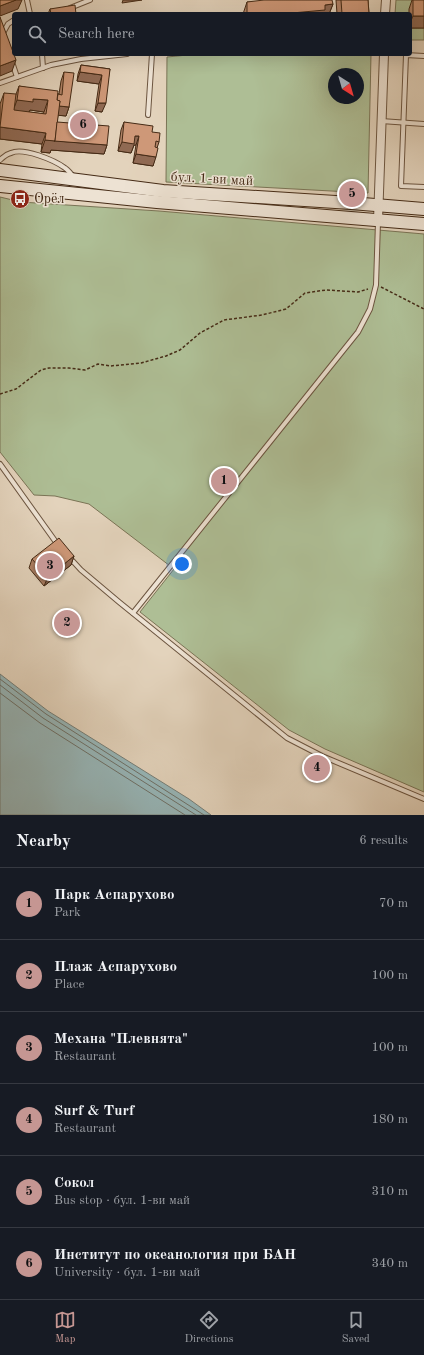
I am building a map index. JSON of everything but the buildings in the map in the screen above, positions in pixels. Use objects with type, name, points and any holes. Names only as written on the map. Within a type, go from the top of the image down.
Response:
[{"type":"main road","name":"бул. 1-ви май","points":[[0,170],[163,191],[424,209]]},
{"type":"main road","name":"бул. 1-ви май","points":[[0,186],[165,203],[424,224]]},
{"type":"street","points":[[386,0],[386,12]]},
{"type":"street","points":[[378,220],[384,56]]},
{"type":"lane","points":[[27,0],[30,12]]},
{"type":"lane","points":[[64,10],[90,0]]},
{"type":"lane","points":[[4,36],[3,32],[8,24],[12,21]]},
{"type":"lane","points":[[412,55],[424,56]]},
{"type":"lane","points":[[9,56],[17,78]]},
{"type":"lane","points":[[42,56],[44,68]]},
{"type":"lane","points":[[0,84],[44,68],[81,59],[109,56]]},
{"type":"lane","points":[[148,115],[152,56]]},
{"type":"lane","points":[[406,56],[401,186],[424,187]]},
{"type":"lane","points":[[381,121],[424,124]]},
{"type":"lane","points":[[0,160],[11,152],[19,151],[36,155],[53,160],[66,168],[75,179]]},
{"type":"lane","points":[[133,613],[358,332],[370,309],[376,285],[378,220]]},
{"type":"lane","points":[[0,464],[63,550]]},
{"type":"lane","points":[[68,555],[81,570],[287,738],[322,756],[424,799]]},
{"type":"path","points":[[376,285],[424,308]]},
{"type":"path","points":[[0,394],[16,389],[41,370],[49,368],[85,370],[98,364],[110,366],[141,363],[166,356],[180,350],[200,333],[224,320],[286,310],[305,293],[326,290],[358,292],[371,288],[369,294]]},
{"type":"green space","points":[[396,0],[424,0],[424,40],[412,40],[412,12],[395,12]]},
{"type":"green space","points":[[371,56],[368,193],[166,182],[167,57]]},
{"type":"green space","points":[[0,197],[21,202],[159,211],[424,234],[424,792],[325,749],[289,730],[140,612],[174,569],[89,504],[55,496],[34,495],[0,452]]},
{"type":"water","points":[[0,674],[48,711],[189,799],[211,815],[0,815]]},
{"type":"place","name":"Институт по океанология при БАН","points":[[83,125]]},
{"type":"place","name":"Сокол","points":[[352,194]]},
{"type":"place","name":"Орёл","points":[[20,199]]},
{"type":"place","name":"Парк Аспарухово","points":[[224,481]]},
{"type":"place","name":"Механа \"Плевнята\"","points":[[50,566]]},
{"type":"place","name":"Плаж Аспарухово","points":[[67,623]]},
{"type":"place","name":"Surf & Turf","points":[[317,768]]}]
